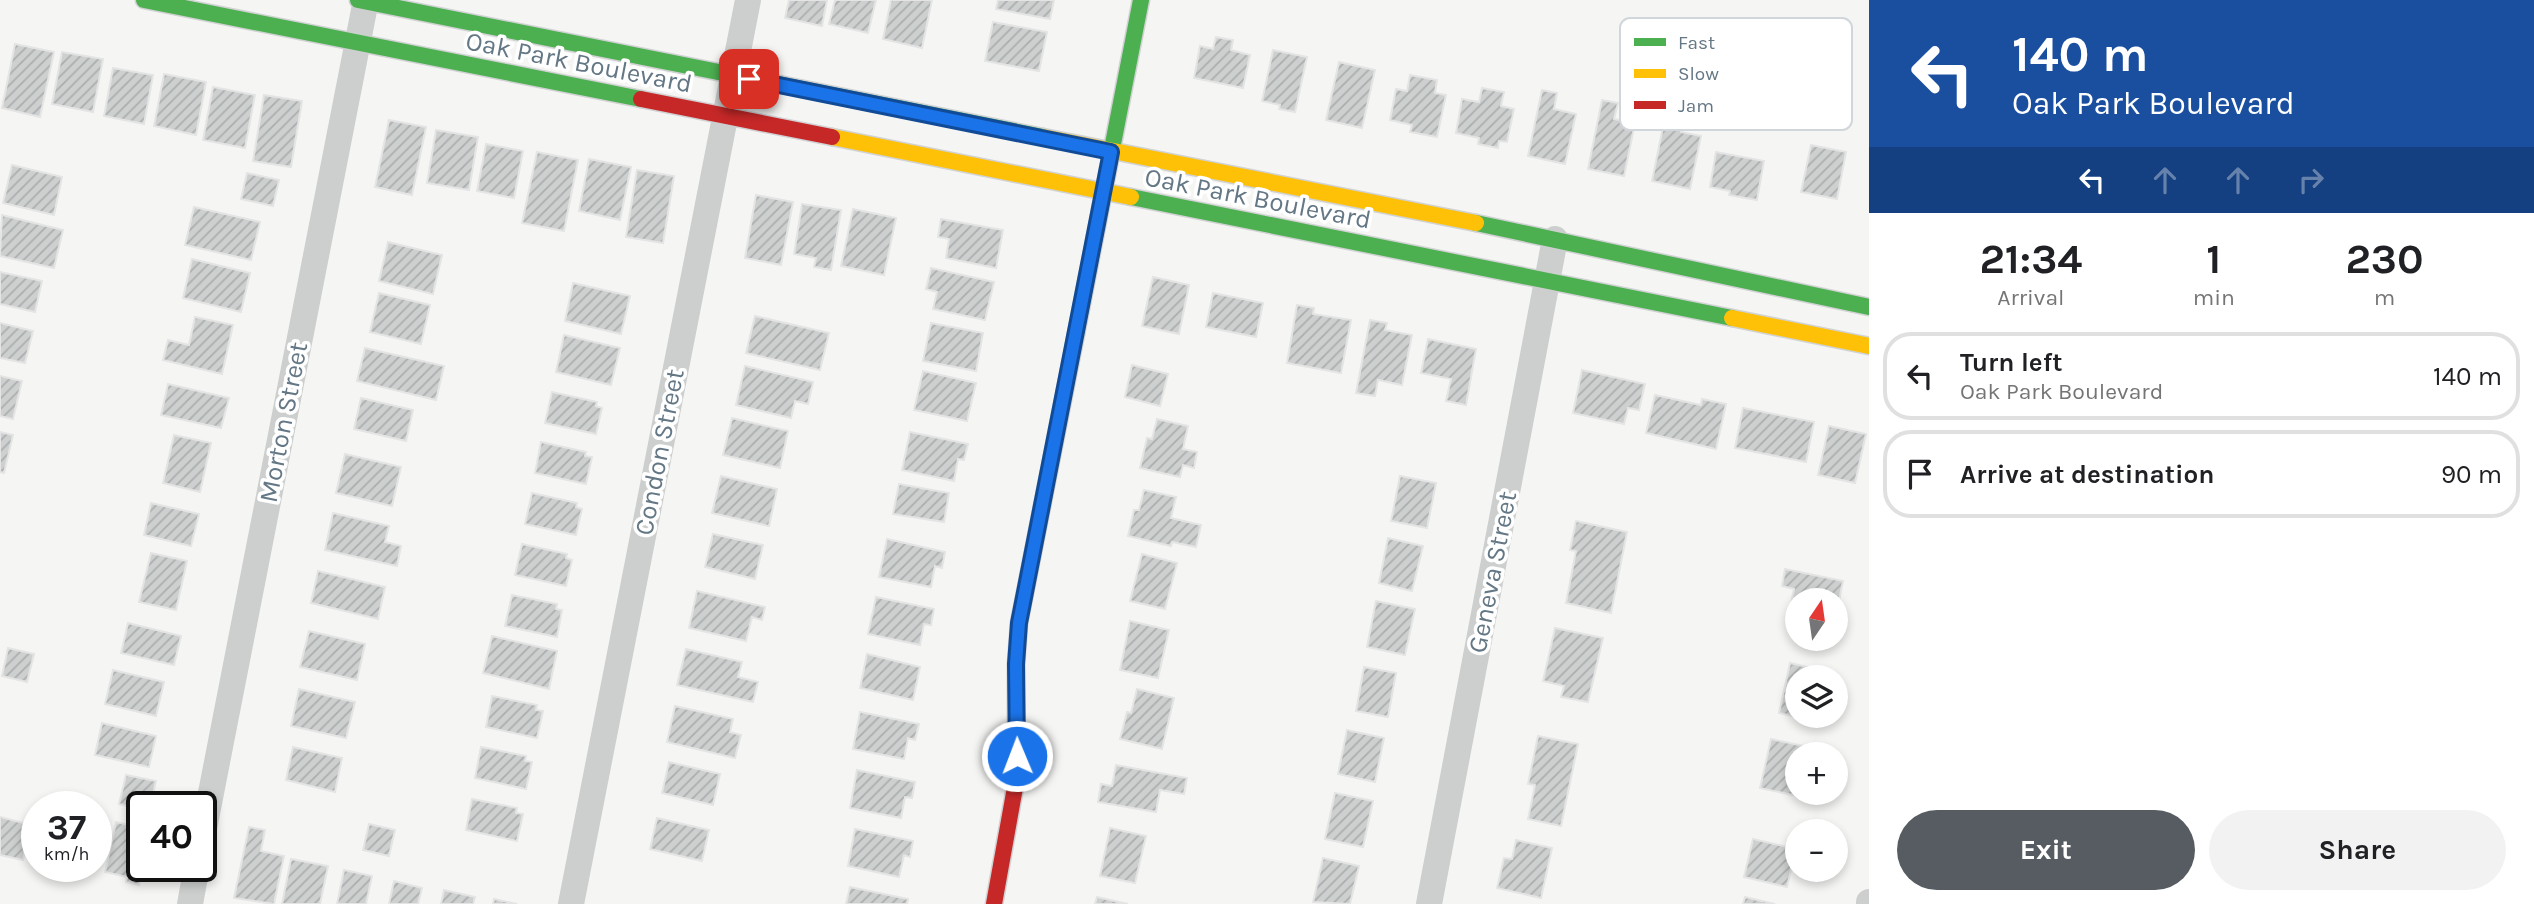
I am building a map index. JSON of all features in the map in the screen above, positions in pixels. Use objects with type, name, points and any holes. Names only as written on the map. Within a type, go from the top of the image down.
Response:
[{"type":"street","name":"Oak Park Boulevard","points":[[144,0],[1547,279],[1869,346]]},
{"type":"street","name":"Oak Park Boulevard","points":[[363,0],[1555,239],[1869,307]]},
{"type":"street","name":"Morton Street","points":[[211,791],[358,42],[363,0]]},
{"type":"street","name":"Condon Street","points":[[571,904],[748,0]]},
{"type":"street","points":[[995,904],[1016,782],[1016,654],[1019,623],[1141,0]]},
{"type":"street","name":"Geneva Street","points":[[1429,904],[1555,239]]},
{"type":"street","points":[[190,904],[194,882]]},
{"type":"building","points":[[789,0],[827,0],[822,26],[785,18]]},
{"type":"building","points":[[835,0],[876,0],[868,33],[829,24]]},
{"type":"building","points":[[891,0],[932,0],[922,48],[883,39]]},
{"type":"building","points":[[998,0],[1054,0],[1050,19],[996,9]]},
{"type":"building","points":[[993,22],[1047,32],[1039,71],[985,61]]},
{"type":"building","points":[[1216,37],[1233,40],[1231,50],[1250,55],[1243,88],[1194,78],[1200,46],[1213,49]]},
{"type":"building","points":[[15,44],[54,52],[40,117],[2,108]]},
{"type":"building","points":[[1273,50],[1307,57],[1295,112],[1279,109],[1280,105],[1262,101]]},
{"type":"building","points":[[62,52],[103,59],[93,112],[52,104]]},
{"type":"building","points":[[1339,62],[1375,70],[1362,128],[1326,120]]},
{"type":"building","points":[[113,68],[153,75],[144,124],[104,116]]},
{"type":"building","points":[[164,74],[206,82],[196,135],[154,126]]},
{"type":"building","points":[[1410,75],[1437,80],[1435,93],[1446,95],[1437,137],[1410,132],[1412,125],[1390,120],[1396,89],[1407,91]]},
{"type":"building","points":[[213,87],[255,95],[245,148],[203,140]]},
{"type":"building","points":[[1482,88],[1504,92],[1501,106],[1514,109],[1507,142],[1499,141],[1498,148],[1478,144],[1479,138],[1456,133],[1462,99],[1479,102]]},
{"type":"building","points":[[1542,90],[1557,93],[1554,109],[1576,114],[1565,164],[1528,156]]},
{"type":"building","points":[[264,95],[302,101],[291,167],[253,161]]},
{"type":"building","points":[[1602,100],[1618,103],[1614,119],[1620,120],[1620,130],[1634,130],[1624,176],[1588,169]]},
{"type":"building","points":[[389,120],[426,127],[412,195],[375,187]]},
{"type":"building","points":[[436,130],[478,137],[469,190],[427,183]]},
{"type":"building","points":[[1662,130],[1681,130],[1701,136],[1690,189],[1652,181]]},
{"type":"building","points":[[486,144],[523,151],[514,198],[477,191]]},
{"type":"building","points":[[1811,145],[1846,152],[1837,199],[1801,192]]},
{"type":"building","points":[[537,152],[578,160],[564,231],[522,223]]},
{"type":"building","points":[[1716,152],[1764,161],[1757,200],[1729,195],[1730,191],[1710,187]]},
{"type":"building","points":[[589,159],[631,167],[620,220],[579,211]]},
{"type":"building","points":[[12,165],[62,177],[54,215],[3,203]]},
{"type":"building","points":[[637,170],[674,176],[663,243],[626,237]]},
{"type":"building","points":[[247,173],[279,180],[273,206],[241,199]]},
{"type":"building","points":[[756,195],[793,202],[781,265],[745,258]]},
{"type":"building","points":[[802,204],[841,210],[831,270],[814,267],[816,258],[794,254]]},
{"type":"building","points":[[194,207],[260,222],[251,260],[185,245]]},
{"type":"building","points":[[853,209],[896,218],[884,275],[841,266]]},
{"type":"building","points":[[2,215],[63,230],[54,268],[0,256]]},
{"type":"building","points":[[941,219],[1003,230],[996,268],[946,258],[949,239],[938,237]]},
{"type":"building","points":[[388,242],[442,255],[433,294],[379,281]]},
{"type":"building","points":[[192,259],[250,273],[241,312],[183,298]]},
{"type":"building","points":[[931,268],[994,282],[985,320],[933,309],[937,292],[926,289]]},
{"type":"building","points":[[0,272],[42,281],[35,312],[0,304]]},
{"type":"building","points":[[1153,277],[1189,285],[1179,334],[1142,326]]},
{"type":"building","points":[[573,283],[630,296],[621,334],[565,321]]},
{"type":"building","points":[[379,293],[430,305],[421,344],[370,332]]},
{"type":"building","points":[[1213,293],[1263,303],[1256,337],[1206,327]]},
{"type":"building","points":[[1297,305],[1314,308],[1313,314],[1351,320],[1341,373],[1287,363]]},
{"type":"building","points":[[755,316],[829,333],[820,370],[746,353]]},
{"type":"building","points":[[195,317],[233,325],[222,374],[163,360],[168,340],[189,345]]},
{"type":"building","points":[[1370,320],[1387,323],[1385,330],[1412,335],[1402,385],[1378,380],[1375,396],[1356,393]]},
{"type":"building","points":[[0,323],[33,331],[25,363],[0,358]]},
{"type":"building","points":[[931,323],[983,333],[976,371],[923,361]]},
{"type":"building","points":[[564,335],[620,348],[611,385],[556,372]]},
{"type":"building","points":[[1428,339],[1476,349],[1466,405],[1446,401],[1451,379],[1421,373]]},
{"type":"building","points":[[365,348],[444,366],[436,400],[357,381]]},
{"type":"building","points":[[1132,365],[1168,374],[1160,406],[1125,397]]},
{"type":"building","points":[[745,366],[813,382],[808,404],[795,401],[791,418],[736,405]]},
{"type":"building","points":[[1582,370],[1645,384],[1639,410],[1628,408],[1624,424],[1573,413]]},
{"type":"building","points":[[923,371],[976,383],[967,421],[914,410]]},
{"type":"building","points":[[0,376],[22,381],[13,419],[0,416]]},
{"type":"building","points":[[168,384],[229,398],[221,428],[161,415]]},
{"type":"building","points":[[552,392],[597,402],[596,406],[602,408],[596,434],[545,423]]},
{"type":"building","points":[[1655,395],[1701,405],[1702,399],[1726,404],[1716,449],[1646,433]]},
{"type":"building","points":[[361,398],[413,410],[406,441],[354,429]]},
{"type":"building","points":[[1743,408],[1814,422],[1806,462],[1735,448]]},
{"type":"building","points":[[732,418],[788,431],[780,468],[723,455]]},
{"type":"building","points":[[1157,419],[1188,426],[1183,449],[1197,452],[1194,468],[1183,465],[1180,477],[1140,468],[1147,438],[1152,439]]},
{"type":"building","points":[[1829,426],[1866,434],[1855,483],[1818,475]]},
{"type":"building","points":[[0,432],[13,435],[4,473],[0,472]]},
{"type":"building","points":[[910,432],[968,444],[964,460],[958,459],[954,481],[902,470]]},
{"type":"building","points":[[174,435],[211,443],[200,492],[163,483]]},
{"type":"building","points":[[541,442],[586,452],[585,456],[592,457],[586,484],[535,473]]},
{"type":"building","points":[[345,454],[401,467],[392,506],[336,493]]},
{"type":"building","points":[[721,476],[777,489],[769,526],[712,513]]},
{"type":"building","points":[[1400,476],[1436,483],[1427,528],[1391,521]]},
{"type":"building","points":[[899,484],[949,493],[944,522],[893,514]]},
{"type":"building","points":[[1144,490],[1176,497],[1171,518],[1201,525],[1196,547],[1172,542],[1171,546],[1128,536],[1134,510],[1139,510]]},
{"type":"building","points":[[532,493],[577,503],[576,507],[582,509],[576,535],[525,524]]},
{"type":"building","points":[[151,503],[199,514],[191,546],[144,535]]},
{"type":"building","points":[[333,513],[389,526],[385,542],[401,546],[397,566],[325,550]]},
{"type":"building","points":[[1576,521],[1627,532],[1611,613],[1566,603],[1576,551],[1570,550]]},
{"type":"building","points":[[713,534],[763,545],[755,579],[705,567]]},
{"type":"building","points":[[1388,538],[1423,546],[1412,591],[1379,583]]},
{"type":"building","points":[[887,539],[945,552],[942,568],[935,566],[931,587],[879,577]]},
{"type":"building","points":[[522,544],[567,554],[566,558],[572,560],[566,586],[515,575]]},
{"type":"building","points":[[151,553],[187,561],[176,610],[139,602]]},
{"type":"building","points":[[1142,554],[1177,563],[1165,609],[1130,601]]},
{"type":"building","points":[[1785,569],[1843,581],[1842,588],[1782,586]]},
{"type":"building","points":[[318,571],[385,587],[378,619],[311,603]]},
{"type":"building","points":[[697,591],[765,607],[762,620],[752,617],[746,641],[689,628]]},
{"type":"building","points":[[512,595],[557,604],[556,609],[562,610],[557,637],[505,626]]},
{"type":"building","points":[[876,597],[934,609],[931,625],[924,624],[920,645],[868,634]]},
{"type":"building","points":[[1376,601],[1415,609],[1405,655],[1367,647]]},
{"type":"building","points":[[1130,621],[1169,630],[1158,678],[1120,670]]},
{"type":"building","points":[[128,623],[181,636],[174,665],[121,653]]},
{"type":"building","points":[[1555,628],[1603,638],[1588,702],[1561,697],[1564,686],[1543,681]]},
{"type":"building","points":[[309,631],[365,644],[357,680],[300,667]]},
{"type":"building","points":[[492,636],[557,651],[549,689],[483,673]]},
{"type":"building","points":[[8,648],[34,654],[27,682],[2,676]]},
{"type":"building","points":[[686,649],[742,662],[738,677],[758,682],[753,702],[677,685]]},
{"type":"building","points":[[867,654],[920,667],[913,700],[860,688]]},
{"type":"building","points":[[1364,667],[1396,673],[1388,717],[1356,711]]},
{"type":"building","points":[[113,670],[164,682],[156,716],[105,704]]},
{"type":"building","points":[[1785,686],[1785,714],[1779,713]]},
{"type":"building","points":[[299,689],[355,702],[346,738],[291,726]]},
{"type":"building","points":[[1137,689],[1174,698],[1162,749],[1120,739]]},
{"type":"building","points":[[492,696],[537,705],[536,710],[543,711],[537,738],[486,727]]},
{"type":"building","points":[[675,706],[733,719],[730,732],[741,735],[735,758],[667,742]]},
{"type":"building","points":[[860,712],[919,724],[915,740],[908,738],[904,759],[853,749]]},
{"type":"building","points":[[102,723],[156,736],[149,767],[95,755]]},
{"type":"building","points":[[1347,730],[1384,738],[1375,782],[1338,774]]},
{"type":"building","points":[[1538,736],[1578,744],[1561,826],[1528,819],[1535,785],[1528,784]]},
{"type":"building","points":[[1771,739],[1785,742],[1785,793],[1760,788]]},
{"type":"building","points":[[293,747],[342,758],[335,792],[286,780]]},
{"type":"building","points":[[481,747],[526,756],[525,761],[532,762],[526,789],[475,778]]},
{"type":"building","points":[[669,762],[720,774],[713,805],[662,793]]},
{"type":"building","points":[[1116,765],[1187,778],[1184,794],[1160,790],[1156,812],[1098,802],[1101,784],[1112,786]]},
{"type":"building","points":[[857,770],[915,782],[912,798],[905,797],[901,818],[850,808]]},
{"type":"building","points":[[126,775],[156,781],[154,791],[126,791],[126,806],[119,804]]},
{"type":"building","points":[[1335,793],[1373,801],[1363,847],[1325,839]]},
{"type":"building","points":[[472,799],[517,808],[516,813],[523,814],[517,841],[466,830]]},
{"type":"building","points":[[0,817],[21,822],[21,860],[0,855]]},
{"type":"building","points":[[657,818],[709,830],[702,861],[650,849]]},
{"type":"building","points":[[116,822],[126,824],[126,877],[112,874],[112,840]]},
{"type":"building","points":[[369,824],[395,830],[389,856],[363,850]]},
{"type":"building","points":[[249,827],[265,830],[261,851],[284,856],[274,904],[234,898]]},
{"type":"building","points":[[1110,828],[1146,836],[1135,883],[1100,876]]},
{"type":"building","points":[[855,829],[913,841],[910,857],[904,855],[899,877],[848,866]]},
{"type":"building","points":[[1753,839],[1785,846],[1787,887],[1744,877]]},
{"type":"building","points":[[1516,840],[1552,848],[1541,898],[1497,888],[1504,858],[1512,859]]},
{"type":"building","points":[[1323,858],[1359,866],[1350,904],[1313,902]]},
{"type":"building","points":[[291,859],[328,866],[320,904],[282,904]]},
{"type":"building","points":[[344,870],[372,876],[366,904],[337,904]]},
{"type":"building","points":[[394,881],[422,888],[418,904],[389,904]]},
{"type":"building","points":[[850,887],[908,899],[907,904],[846,904]]},
{"type":"building","points":[[444,890],[475,897],[473,904],[441,904]]},
{"type":"building","points":[[1097,897],[1128,904],[1095,904]]},
{"type":"building","points":[[1745,897],[1775,904],[1743,904]]},
{"type":"building","points":[[494,899],[517,904],[493,904]]},
{"type":"traffic: fast","points":[[144,0],[641,99]]},
{"type":"traffic: fast","points":[[358,0],[1043,137]]},
{"type":"traffic: fast","points":[[1076,334],[1141,0]]},
{"type":"traffic: fast","points":[[1131,197],[1732,318]]},
{"type":"traffic: fast","points":[[1476,223],[1869,307]]},
{"type":"traffic: slow","points":[[832,137],[1131,197]]},
{"type":"traffic: slow","points":[[1043,137],[1476,223]]},
{"type":"traffic: slow","points":[[1732,318],[1869,346]]},
{"type":"traffic: slow","points":[[1016,742],[1019,623],[1076,334]]},
{"type":"traffic: jam","points":[[641,99],[832,137]]},
{"type":"traffic: jam","points":[[994,904],[1016,782],[1016,742]]},
{"type":"route","points":[[749,79],[1111,152],[1019,623],[1016,664],[1017,756]]}]
